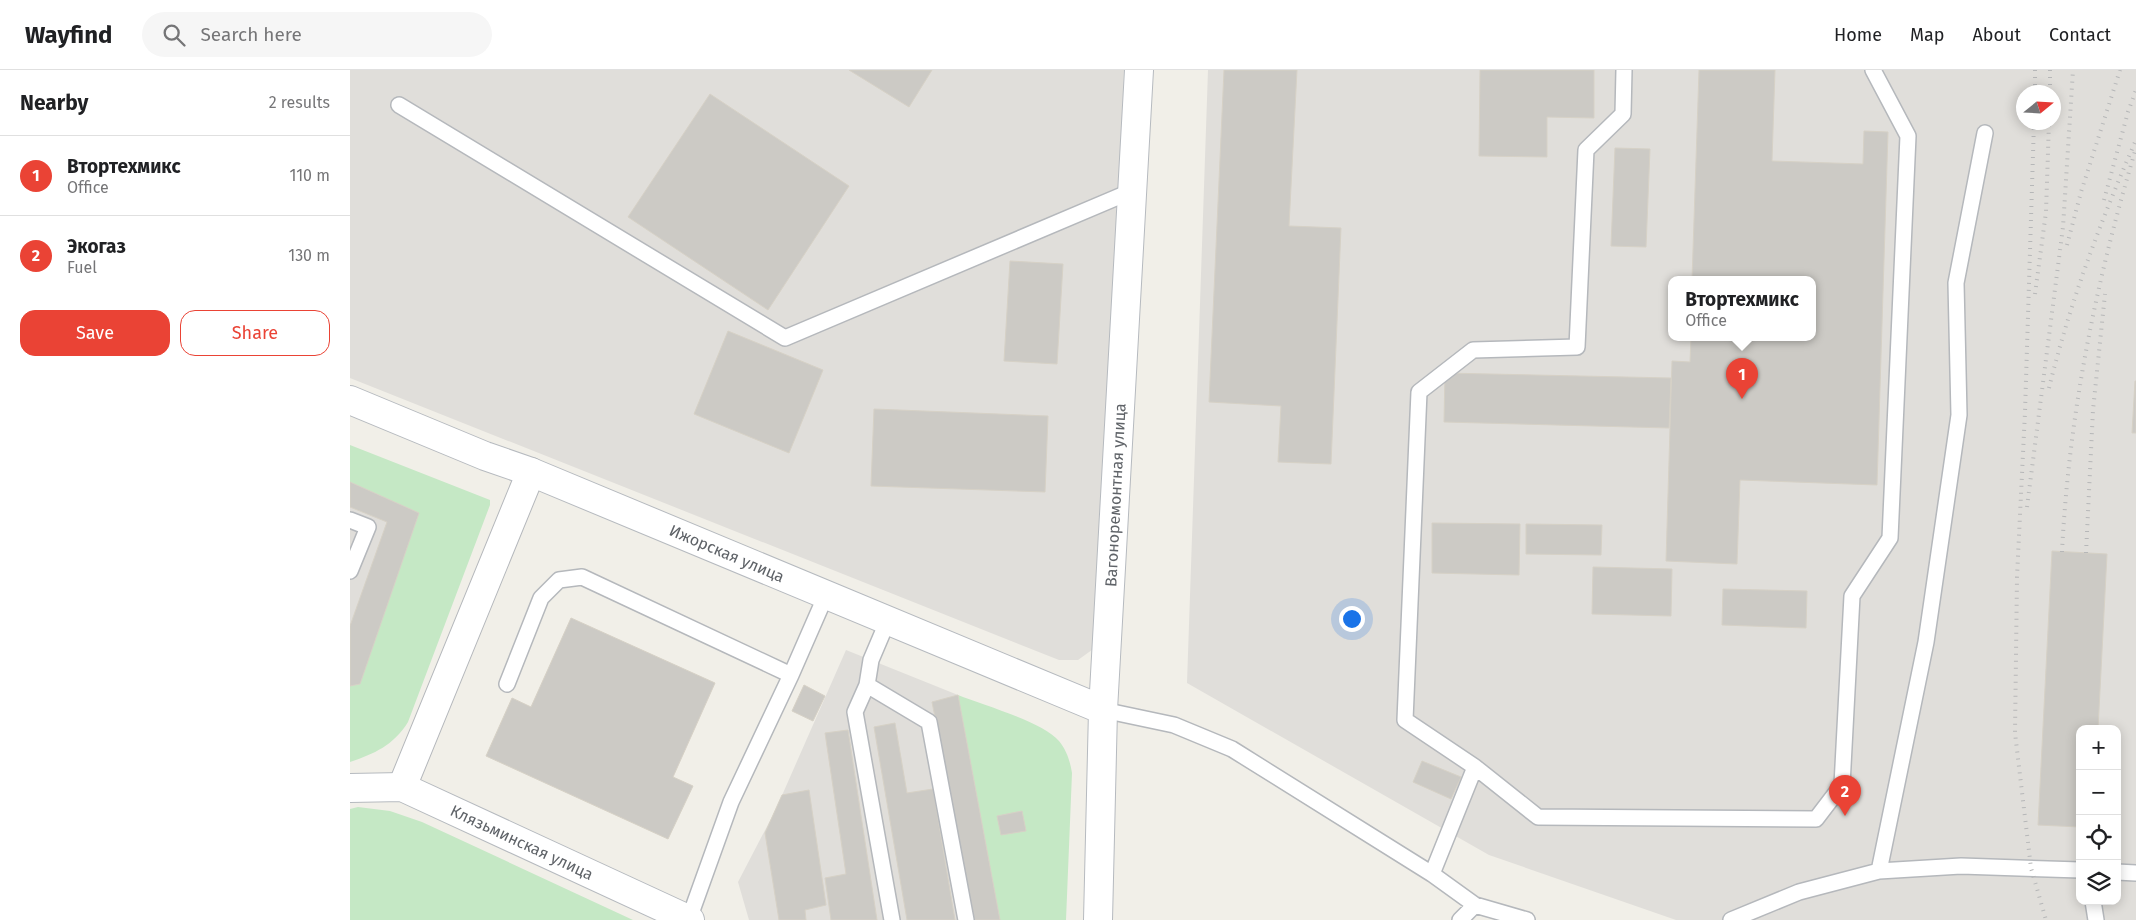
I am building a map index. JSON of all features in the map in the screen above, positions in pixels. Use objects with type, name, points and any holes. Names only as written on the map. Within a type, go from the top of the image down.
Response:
[{"type":"street","name":"Вагоноремонтная улица","points":[[1098,920],[1103,710],[1139,70]]},
{"type":"street","name":"Ижорская улица","points":[[350,400],[485,456],[532,472],[1103,710]]},
{"type":"street","points":[[402,787],[532,472]]},
{"type":"street","name":"Клязьминская улица","points":[[350,788],[402,787],[690,920]]},
{"type":"lane","points":[[1624,70],[1623,114],[1586,150],[1577,347],[1473,350],[1418,392],[1405,720],[1475,767],[1538,816],[1816,819],[1842,785],[1852,596],[1890,538],[1908,136],[1873,70]]},
{"type":"lane","points":[[400,105],[785,338],[1132,191]]},
{"type":"lane","points":[[1879,871],[1926,642],[1959,415],[1956,283],[1985,133]]},
{"type":"lane","points":[[350,520],[368,527],[350,572]]},
{"type":"lane","points":[[506,684],[541,598],[559,580],[582,576],[791,675]]},
{"type":"lane","points":[[690,920],[731,802],[791,675],[826,594]]},
{"type":"lane","points":[[888,620],[871,660],[868,685],[855,712],[892,920]]},
{"type":"lane","points":[[868,685],[929,722],[966,920]]},
{"type":"lane","points":[[1103,710],[1174,724],[1232,750],[1432,874],[1475,905],[1527,920]]},
{"type":"lane","points":[[1432,874],[1475,767]]},
{"type":"lane","points":[[1731,920],[1799,892],[1879,871],[1961,866],[2076,870]]},
{"type":"lane","points":[[2121,872],[2136,873]]},
{"type":"lane","points":[[1460,920],[1475,905]]},
{"type":"lane","points":[[2094,905],[2096,920]]},
{"type":"shaded area","points":[[350,70],[1124,70],[1100,635],[1096,647],[1078,660],[1059,660],[350,378]]},
{"type":"shaded area","points":[[1208,70],[2136,70],[2136,920],[1676,920],[1489,855],[1187,683]]},
{"type":"shaded area","points":[[350,482],[419,513],[360,684],[350,686]]},
{"type":"shaded area","points":[[846,650],[958,695],[1000,920],[749,920],[738,882],[776,809]]},
{"type":"green space","points":[[350,445],[490,500],[490,505],[408,722],[396,737],[383,748],[350,762],[350,686],[360,684],[419,513],[350,482]]},
{"type":"green space","points":[[958,695],[1040,727],[1059,741],[1066,752],[1072,773],[1066,920],[1000,920]]},
{"type":"green space","points":[[358,807],[390,811],[422,822],[633,920],[350,920],[350,809]]},
{"type":"building","points":[[849,70],[932,70],[909,107]]},
{"type":"building","points":[[1224,70],[1297,70],[1289,226],[1341,228],[1331,464],[1278,462],[1281,406],[1209,402]]},
{"type":"building","points":[[1480,70],[1594,70],[1594,118],[1547,117],[1547,157],[1479,156]]},
{"type":"building","points":[[1699,70],[1775,70],[1772,161],[1863,164],[1864,131],[1888,132],[1877,485],[1740,480],[1737,564],[1666,561],[1672,361],[1690,362],[1691,341],[1816,341],[1816,276],[1692,276]]},
{"type":"building","points":[[710,94],[849,186],[768,310],[628,217]]},
{"type":"building","points":[[1615,148],[1650,149],[1646,247],[1611,246]]},
{"type":"building","points":[[1010,261],[1063,264],[1057,364],[1004,361]]},
{"type":"building","points":[[728,331],[823,370],[789,453],[694,414]]},
{"type":"building","points":[[1445,373],[1671,378],[1669,428],[1444,422]]},
{"type":"building","points":[[2135,381],[2136,433],[2132,433]]},
{"type":"building","points":[[874,409],[1048,416],[1045,492],[871,486]]},
{"type":"building","points":[[350,482],[419,513],[360,684],[350,686],[350,626],[387,522],[350,507]]},
{"type":"building","points":[[1432,523],[1520,524],[1519,575],[1432,573]]},
{"type":"building","points":[[1526,524],[1602,525],[1601,555],[1526,554]]},
{"type":"building","points":[[2052,551],[2107,554],[2098,725],[2076,725],[2076,827],[2038,825]]},
{"type":"building","points":[[1593,567],[1672,569],[1671,616],[1592,614]]},
{"type":"building","points":[[1723,589],[1807,591],[1806,628],[1722,625]]},
{"type":"building","points":[[571,618],[715,683],[673,777],[693,786],[668,839],[486,756],[512,698],[531,707]]},
{"type":"building","points":[[804,685],[825,696],[813,721],[792,711]]},
{"type":"building","points":[[958,695],[1000,920],[974,920],[932,702]]},
{"type":"building","points":[[895,723],[907,793],[933,789],[955,920],[907,920],[874,727]]},
{"type":"building","points":[[848,730],[877,920],[831,920],[825,878],[846,874],[825,733]]},
{"type":"building","points":[[1422,761],[1461,777],[1451,799],[1413,782]]},
{"type":"building","points":[[809,790],[826,905],[805,910],[806,920],[779,920],[765,833],[782,795]]},
{"type":"building","points":[[1022,811],[1026,831],[1001,835],[997,816]]},
{"type":"railway","points":[[2035,70],[2035,85]]},
{"type":"railway","points":[[2050,70],[2050,85]]},
{"type":"railway","points":[[2027,507],[2063,227],[2073,70]]},
{"type":"railway","points":[[2067,245],[2081,192],[2120,70]]},
{"type":"railway","points":[[2104,200],[2128,112],[2136,90]]},
{"type":"railway","points":[[2034,130],[2025,412],[2017,577],[2015,733],[2031,868],[2046,920]]},
{"type":"railway","points":[[2035,294],[2046,212],[2049,130]]},
{"type":"railway","points":[[2049,388],[2057,356],[2087,262],[2136,140]]},
{"type":"railway","points":[[2062,552],[2071,449],[2087,348],[2109,248],[2136,148]]},
{"type":"railway","points":[[2086,553],[2093,410],[2105,294]]},
{"type":"place","name":"Втортехмикс","points":[[1742,399]]},
{"type":"place","name":"Экогаз","points":[[1845,816]]}]
